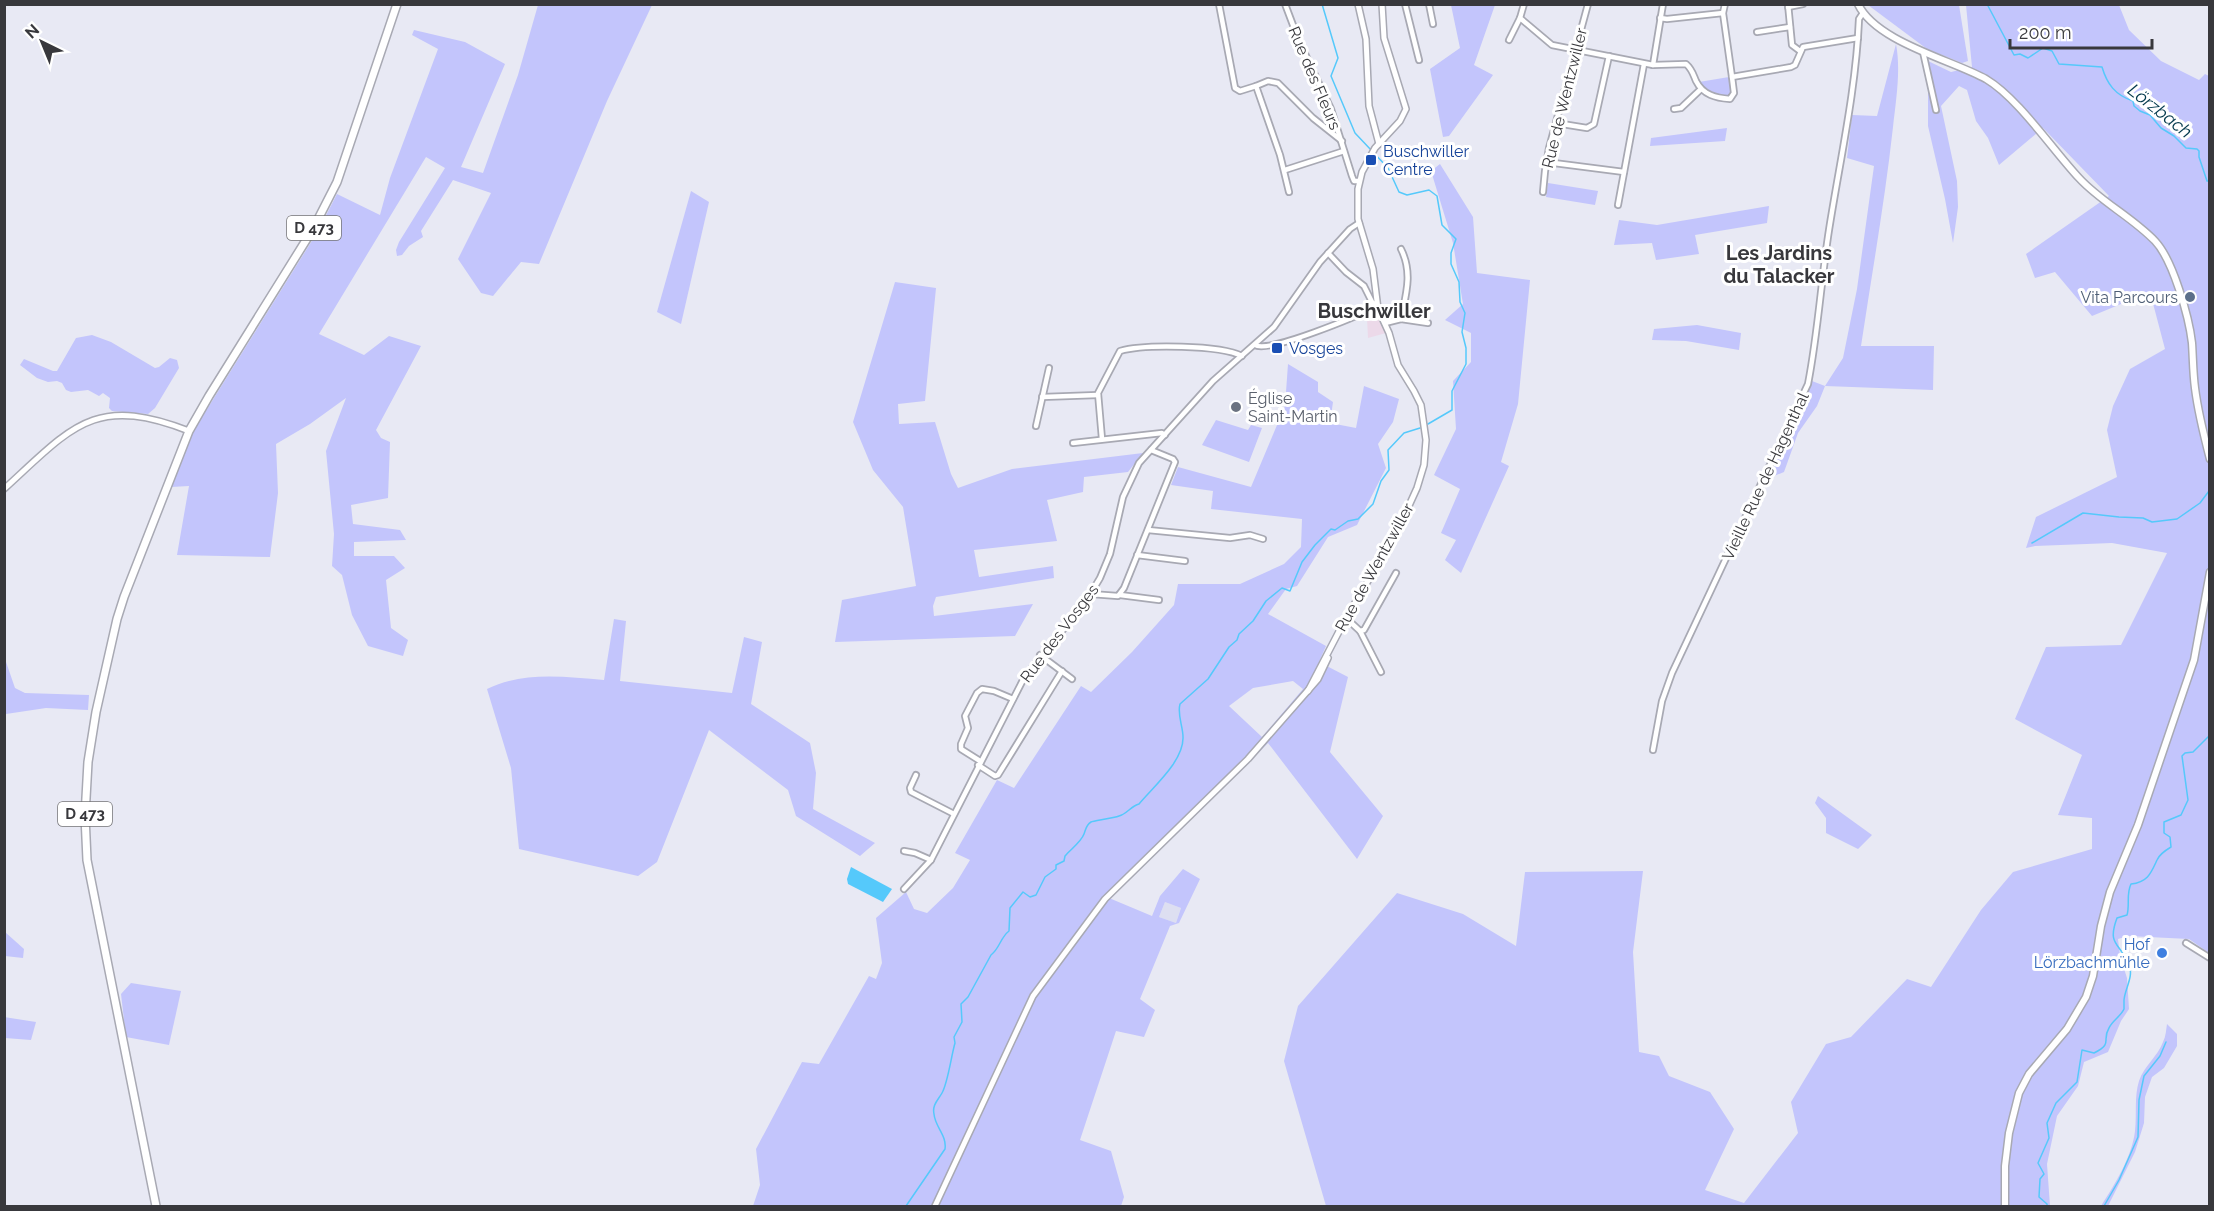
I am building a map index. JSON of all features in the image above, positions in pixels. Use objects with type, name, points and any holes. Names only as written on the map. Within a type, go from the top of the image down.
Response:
[{"type":"main road","name":"D 473","points":[[156,1206],[87,860],[85,816],[88,762],[96,712],[117,619],[189,431],[313,229],[337,182],[397,4]]},
{"type":"main road","points":[[1858,4],[1863,13],[1891,34],[1923,52],[1980,76],[2001,88],[2080,180],[2156,242],[2171,266],[2188,324],[2192,341],[2195,389],[2210,459]]},
{"type":"main road","points":[[2005,1206],[2005,1166],[2009,1132],[2019,1093],[2029,1074],[2067,1029],[2086,997],[2110,892],[2145,805],[2194,660],[2210,572]]},
{"type":"street","points":[[1219,4],[1235,88],[1240,91],[1268,81],[1278,83],[1313,118],[1342,141]]},
{"type":"street","name":"Rue des Fleurs","points":[[1286,4],[1299,41],[1331,109],[1354,181],[1359,181]]},
{"type":"street","points":[[1358,4],[1366,39],[1370,106],[1377,146]]},
{"type":"street","name":"Rue de Wentzwiller","points":[[935,1206],[1033,996],[1105,899],[1220,788],[1308,691],[1346,618],[1397,532],[1419,482],[1425,456],[1421,405],[1398,365],[1385,323],[1377,306],[1373,269],[1359,224],[1359,181],[1377,146],[1400,121],[1406,109],[1384,38],[1382,4]]},
{"type":"street","points":[[1405,4],[1419,60]]},
{"type":"street","points":[[1429,4],[1433,24]]},
{"type":"street","points":[[1509,40],[1524,4]]},
{"type":"street","name":"Rue de Wentzwiller","points":[[1543,192],[1546,162],[1588,4]]},
{"type":"street","points":[[1653,66],[1663,4]]},
{"type":"street","points":[[1520,18],[1552,45],[1653,66],[1686,64],[1701,89],[1712,96],[1730,99],[1734,93],[1723,13],[1725,4]]},
{"type":"street","points":[[1800,51],[1792,45],[1788,6],[1803,4]]},
{"type":"street","points":[[1660,18],[1723,13]]},
{"type":"street","name":"Vieille Rue de Hagenthal","points":[[1653,750],[1662,701],[1672,673],[1808,384],[1829,230],[1857,66],[1859,19],[1863,13]]},
{"type":"street","points":[[1757,32],[1790,27]]},
{"type":"street","points":[[1732,77],[1791,67],[1795,65],[1803,47],[1858,38]]},
{"type":"street","points":[[1923,52],[1936,110]]},
{"type":"street","points":[[1556,123],[1587,128],[1594,124],[1609,56]]},
{"type":"street","points":[[1618,205],[1644,64]]},
{"type":"street","points":[[1256,86],[1285,170],[1289,192]]},
{"type":"street","points":[[1674,109],[1681,108],[1701,89]]},
{"type":"street","points":[[1285,170],[1344,151]]},
{"type":"street","points":[[1546,162],[1624,172]]},
{"type":"street","name":"Rue des Vosges","points":[[904,889],[931,860],[1025,676],[1091,594],[1110,554],[1125,490],[1136,469],[1213,381],[1255,345],[1285,314],[1328,253],[1350,229],[1359,224]]},
{"type":"street","points":[[1401,249],[1407,260],[1408,270],[1401,319]]},
{"type":"street","points":[[1255,345],[1263,348],[1299,337],[1350,320],[1377,306],[1372,302],[1364,286],[1346,272],[1328,253]]},
{"type":"street","points":[[1385,323],[1401,319],[1428,323]]},
{"type":"street","points":[[1102,439],[1098,395],[1120,351],[1149,348],[1206,349],[1226,351],[1242,356]]},
{"type":"street","points":[[1036,426],[1049,368]]},
{"type":"street","points":[[1042,397],[1098,395]]},
{"type":"street","points":[[4,489],[64,435],[81,424],[117,416],[136,415],[189,431]]},
{"type":"street","points":[[1073,443],[1162,433],[1165,435]]},
{"type":"street","points":[[1120,595],[1175,462],[1151,450]]},
{"type":"street","points":[[1148,530],[1230,538],[1250,535],[1263,538]]},
{"type":"street","points":[[1137,555],[1185,561]]},
{"type":"street","points":[[1360,631],[1366,628],[1396,573]]},
{"type":"street","points":[[1091,594],[1159,600]]},
{"type":"street","points":[[1346,618],[1360,631],[1381,672]]},
{"type":"street","points":[[1040,655],[1072,679]]},
{"type":"street","points":[[1012,699],[997,692],[982,689],[977,693],[965,716],[968,728],[961,749],[995,776],[998,775],[1062,671]]},
{"type":"street","points":[[916,775],[910,792],[954,814]]},
{"type":"street","points":[[904,851],[931,860]]},
{"type":"street","points":[[2186,943],[2210,958]]},
{"type":"shaded area","points":[[538,5],[652,5],[607,101],[539,264],[521,262],[493,296],[481,293],[458,259],[491,193],[453,180],[421,231],[423,237],[409,246],[402,255],[397,256],[396,250],[399,242],[445,168],[426,157],[319,334],[364,355],[389,336],[421,346],[376,430],[381,438],[390,442],[388,498],[351,505],[353,524],[400,530],[406,540],[354,542],[354,556],[394,556],[405,568],[386,580],[391,628],[408,640],[403,656],[368,646],[352,615],[342,575],[332,566],[334,534],[326,451],[346,398],[310,424],[276,444],[278,493],[270,557],[177,555],[189,486],[171,487],[194,430],[318,231],[337,194],[380,215],[390,178],[438,49],[412,35],[414,30],[465,42],[505,64],[461,167],[483,173],[518,75]]},
{"type":"shaded area","points":[[1451,5],[1495,5],[1474,65],[1493,75],[1449,136],[1443,137],[1430,69],[1460,48]]},
{"type":"shaded area","points":[[1868,5],[1959,5],[1968,61],[1962,63],[1927,49]]},
{"type":"shaded area","points":[[1966,5],[2119,5],[2129,30],[2161,61],[2199,80],[2205,74],[2209,76],[2209,953],[2189,939],[2128,936],[2118,939],[2120,956],[2127,978],[2129,1009],[2121,1021],[2108,1052],[2084,1062],[2078,1086],[2057,1116],[2047,1164],[2050,1206],[1326,1206],[1284,1061],[1298,1006],[1397,893],[1463,914],[1516,946],[1525,872],[1643,871],[1633,952],[1639,1052],[1659,1056],[1669,1076],[1710,1092],[1734,1129],[1705,1190],[1744,1203],[1798,1133],[1791,1102],[1826,1044],[1851,1037],[1907,979],[1931,987],[1981,910],[2013,872],[2092,849],[2092,818],[2058,815],[2082,755],[2015,719],[2046,647],[2121,645],[2167,553],[2112,543],[2026,548],[2036,517],[2117,477],[2107,430],[2113,406],[2130,369],[2165,349],[2150,292],[2092,316],[2055,272],[2035,278],[2026,254],[2109,196],[2043,128],[1999,165],[1988,138],[1976,121],[1967,90],[1959,86],[1941,106],[1957,181],[1958,207],[1953,243],[1928,126],[1928,61],[1951,72],[1972,67]]},
{"type":"shaded area","points":[[1896,44],[1898,75],[1890,154],[1861,346],[1934,346],[1933,390],[1825,386],[1843,358],[1857,289],[1874,166],[1847,158],[1852,115],[1877,116]]},
{"type":"shaded area","points":[[1729,77],[1732,89],[1729,97],[1711,94],[1699,82]]},
{"type":"shaded area","points":[[1727,128],[1725,141],[1650,146],[1651,138]]},
{"type":"shaded area","points":[[1440,164],[1473,217],[1477,273],[1530,280],[1518,404],[1501,462],[1509,466],[1461,573],[1445,560],[1456,540],[1441,533],[1460,489],[1434,475],[1456,429],[1453,381],[1471,362],[1471,333],[1445,320],[1463,304],[1453,243],[1431,171]]},
{"type":"shaded area","points":[[1548,183],[1598,191],[1595,205],[1546,197]]},
{"type":"shaded area","points":[[691,191],[709,202],[681,324],[657,312]]},
{"type":"shaded area","points":[[1769,206],[1767,223],[1695,235],[1699,254],[1656,260],[1652,243],[1614,245],[1619,220],[1657,225]]},
{"type":"shaded area","points":[[895,282],[936,288],[925,401],[898,404],[899,424],[935,422],[951,474],[958,488],[1012,469],[1143,453],[1128,472],[1084,477],[1083,492],[1047,500],[1057,541],[974,550],[979,577],[1053,566],[1054,578],[936,597],[933,606],[934,616],[1033,604],[1015,636],[835,642],[842,600],[916,586],[903,507],[873,470],[853,422]]},
{"type":"shaded area","points":[[1376,315],[1386,333],[1368,338],[1367,318]]},
{"type":"shaded area","points":[[1697,325],[1741,333],[1739,350],[1686,341],[1652,340],[1654,329]]},
{"type":"shaded area","points":[[92,335],[111,342],[155,368],[170,358],[177,360],[179,368],[155,408],[148,414],[112,411],[109,408],[110,398],[103,393],[99,396],[88,390],[71,392],[66,390],[62,383],[37,378],[20,365],[24,359],[57,371],[76,338]]},
{"type":"shaded area","points":[[1288,364],[1318,382],[1318,392],[1333,402],[1330,423],[1356,428],[1364,386],[1399,399],[1393,422],[1378,444],[1386,468],[1357,525],[1328,537],[1297,586],[1286,589],[1268,614],[1326,646],[1319,662],[1348,677],[1330,752],[1383,816],[1357,859],[1268,743],[1109,898],[1152,916],[1160,896],[1183,869],[1200,879],[1179,923],[1170,926],[1140,999],[1155,1010],[1144,1037],[1116,1031],[1080,1140],[1111,1151],[1124,1197],[1121,1206],[753,1206],[760,1185],[756,1149],[802,1062],[819,1064],[869,976],[876,979],[882,963],[876,918],[906,892],[914,909],[927,913],[953,888],[970,860],[955,853],[997,780],[1014,788],[1081,686],[1091,692],[1132,652],[1174,605],[1178,584],[1240,584],[1284,564],[1301,547],[1302,519],[1211,509],[1213,491],[1171,485],[1178,467],[1251,487],[1285,406]],"holes":[[[1293,681],[1303,689],[1262,737],[1229,706],[1253,688]],[[1165,902],[1181,908],[1176,923],[1159,917]]]},
{"type":"shaded area","points":[[1812,381],[1825,386],[1817,406],[1798,433],[1784,472],[1769,478]]},
{"type":"shaded area","points":[[1216,420],[1248,430],[1251,425],[1262,428],[1249,462],[1202,445]]},
{"type":"shaded area","points":[[614,619],[626,621],[620,681],[732,693],[744,637],[762,642],[751,704],[810,743],[816,773],[813,809],[875,843],[860,856],[796,816],[788,790],[709,730],[657,862],[638,876],[519,849],[511,768],[487,689],[501,683],[530,677],[604,680]]},
{"type":"shaded area","points":[[5,659],[15,688],[25,693],[89,695],[88,710],[46,708],[6,714]]},
{"type":"shaded area","points":[[1818,796],[1872,835],[1858,849],[1826,833],[1826,818],[1815,803]]},
{"type":"shaded area","points":[[851,867],[892,889],[883,902],[848,884],[847,879]]},
{"type":"shaded area","points":[[1165,902],[1181,908],[1176,923],[1159,917]]},
{"type":"shaded area","points":[[5,932],[24,949],[23,958],[5,956]]},
{"type":"shaded area","points":[[131,983],[181,991],[169,1045],[126,1037],[121,994]]},
{"type":"shaded area","points":[[4,1017],[36,1022],[31,1040],[5,1038]]},
{"type":"shaded area","points":[[2167,1024],[2177,1034],[2177,1046],[2164,1068],[2152,1077],[2145,1097],[2144,1123],[2135,1152],[2108,1206],[2101,1206],[2127,1160],[2135,1131],[2139,1081],[2161,1047]]},
{"type":"waterway","points":[[1322,4],[1338,58],[1331,76],[1355,133],[1388,168],[1399,192],[1407,195],[1429,190],[1437,196],[1442,225],[1456,239],[1451,253],[1451,264],[1459,282],[1460,302],[1465,313],[1462,332],[1466,348],[1466,364],[1452,391],[1452,410],[1428,424]]},
{"type":"waterway","name":"Lörzbach","points":[[1987,4],[2014,55],[2020,54],[2028,58],[2043,48],[2052,51],[2059,64],[2102,67],[2106,79],[2117,92],[2133,101],[2134,106],[2150,115],[2161,128],[2174,136],[2186,148],[2199,151],[2207,181],[2210,181]]},
{"type":"waterway","points":[[906,1206],[945,1149],[944,1139],[935,1119],[934,1108],[948,1076],[955,1043],[954,1037],[962,1022],[961,1004],[968,997],[991,955],[1009,931],[1010,908],[1023,892],[1030,897],[1036,895],[1045,877],[1056,869],[1056,865],[1064,861],[1065,856],[1083,837],[1089,823],[1124,814],[1139,804],[1159,782],[1179,755],[1182,746],[1180,704],[1208,679],[1229,647],[1253,621],[1266,601],[1282,588],[1290,591],[1302,562],[1315,545],[1331,529],[1335,530],[1348,521],[1358,519],[1373,504],[1381,481],[1389,470],[1388,450],[1404,433],[1420,428]]},
{"type":"waterway","points":[[2032,543],[2083,513],[2143,518],[2152,522],[2177,519],[2200,503],[2209,491]]},
{"type":"waterway","name":"Lörzbach","points":[[2047,1206],[2039,1197],[2040,1179],[2044,1174],[2038,1163],[2049,1138],[2047,1123],[2056,1103],[2077,1082],[2082,1050],[2094,1053],[2104,1047],[2109,1028],[2124,1009],[2130,969],[2114,939],[2113,933],[2117,918],[2127,915],[2131,884],[2145,879],[2151,873],[2159,856],[2171,847],[2170,837],[2164,833],[2164,822],[2181,815],[2188,800],[2182,756],[2193,752],[2210,735]]},
{"type":"waterway","points":[[2104,1206],[2119,1180],[2138,1137],[2139,1100],[2144,1076],[2160,1056],[2166,1042]]},
{"type":"place","name":"Buschwiller Centre","points":[[1371,160]]},
{"type":"place","name":"Vita Parcours","points":[[2190,297]]},
{"type":"place","name":"Vosges","points":[[1277,348]]},
{"type":"place","name":"Église Saint-Martin","points":[[1236,407]]},
{"type":"place","name":"Hof Lörzbachmühle","points":[[2162,953]]},
{"type":"district","name":"Les Jardins du Talacker","points":[[1779,264]]},
{"type":"district","name":"Buschwiller","points":[[1374,311]]}]
